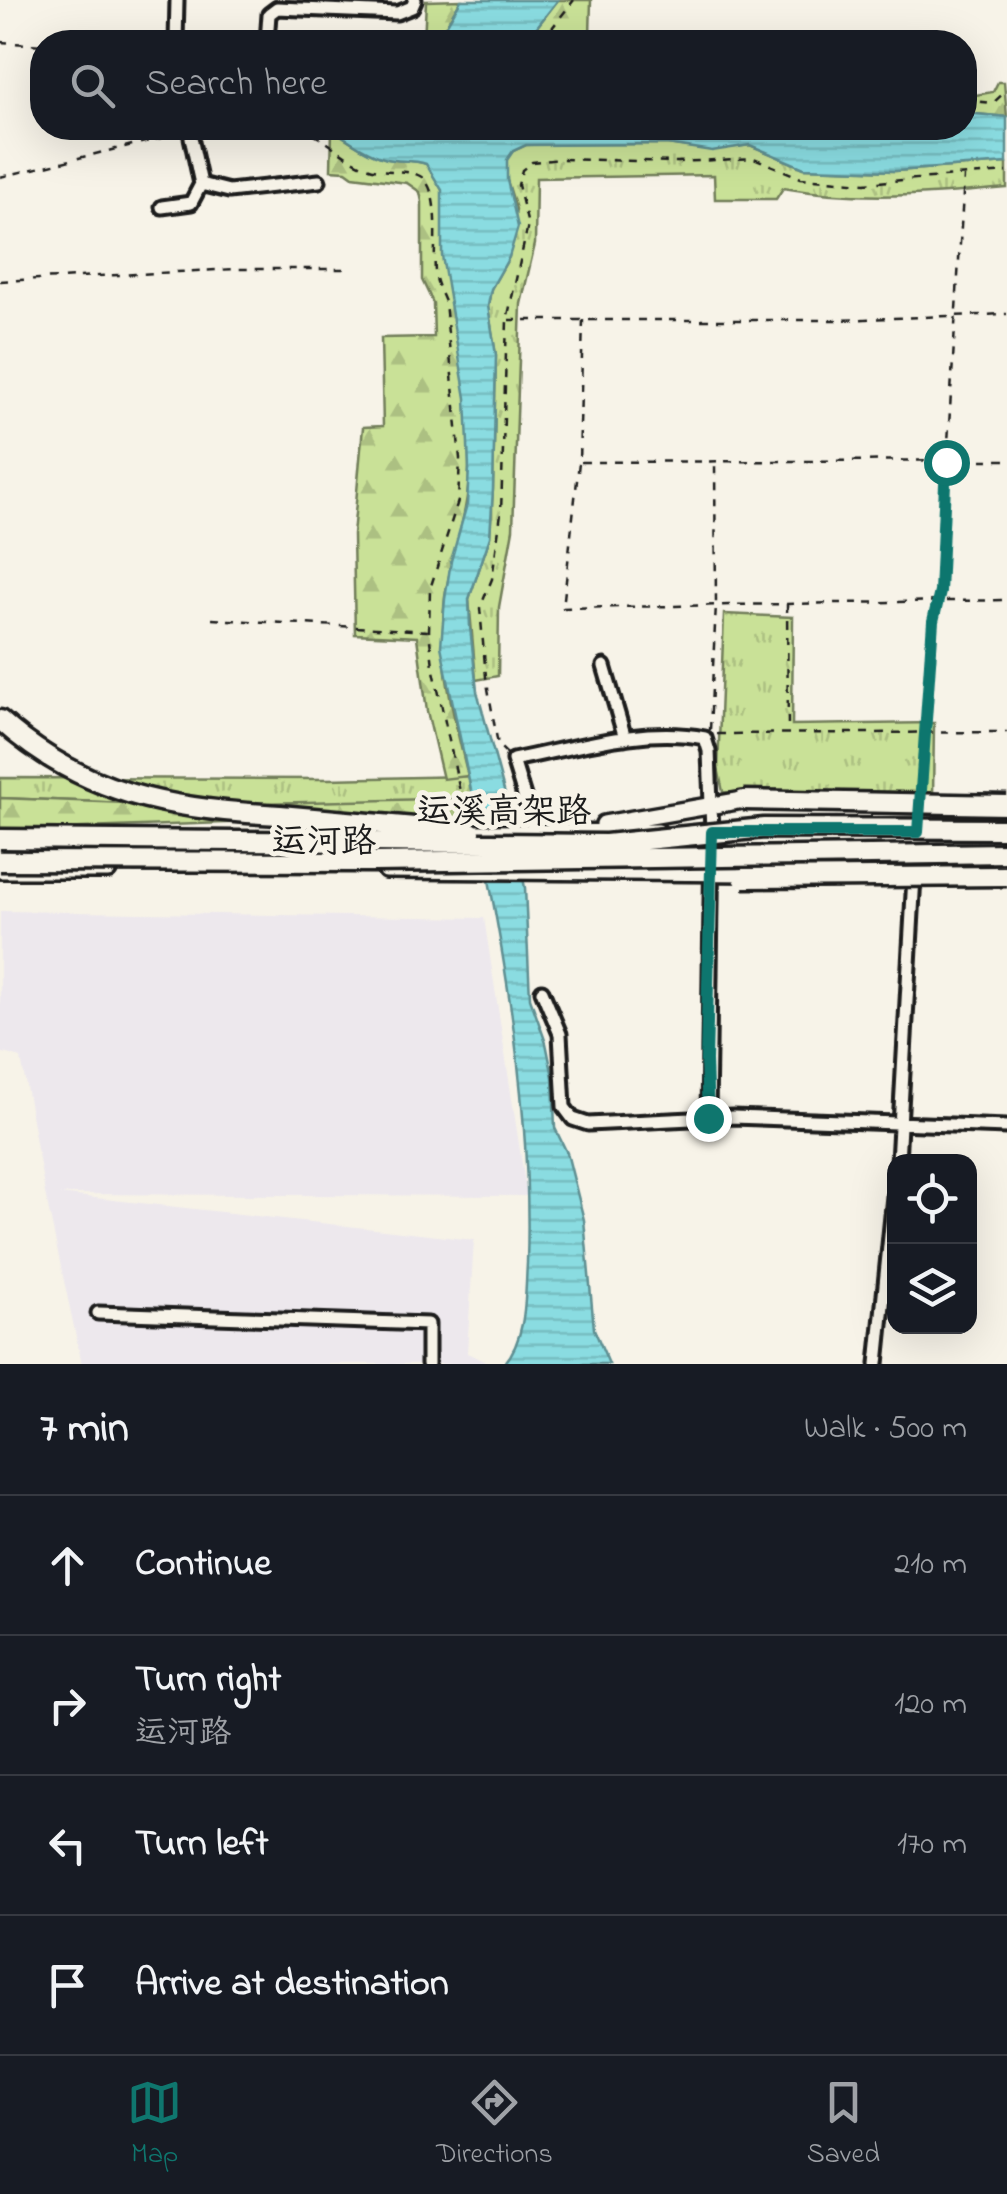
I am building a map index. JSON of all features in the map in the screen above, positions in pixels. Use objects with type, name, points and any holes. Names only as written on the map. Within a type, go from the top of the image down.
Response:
[{"type":"highway","points":[[0,720],[50,757],[102,786],[149,800],[205,811],[606,844]]},
{"type":"highway","points":[[743,800],[1007,805]]},
{"type":"highway","name":"运溪高架路","points":[[0,836],[606,844],[764,828],[1007,830]]},
{"type":"highway","name":"运溪高架路","points":[[0,861],[374,862],[1007,853]]},
{"type":"highway","points":[[743,878],[1007,876]]},
{"type":"main road","points":[[562,832],[743,800]]},
{"type":"main road","name":"运河路","points":[[0,836],[1007,830]]},
{"type":"main road","name":"运河路","points":[[0,870],[535,870],[1007,876]]},
{"type":"main road","points":[[712,875],[743,878]]},
{"type":"street","points":[[176,30],[177,0]]},
{"type":"street","points":[[267,30],[268,14],[277,8],[397,14],[412,7],[415,0]]},
{"type":"street","points":[[162,206],[192,203],[201,184],[191,140]]},
{"type":"street","points":[[201,184],[230,191],[319,181]]},
{"type":"street","points":[[604,666],[625,738]]},
{"type":"street","points":[[530,832],[513,760],[625,738],[684,734],[704,738],[710,751],[712,832],[708,1118]]},
{"type":"street","points":[[899,1154],[914,876]]},
{"type":"street","points":[[542,991],[560,1034],[564,1106],[573,1119],[588,1124],[708,1118],[1007,1127]]},
{"type":"street","points":[[877,1364],[889,1244]]},
{"type":"street","points":[[98,1313],[428,1324],[428,1364]]},
{"type":"path","points":[[550,30],[574,0]]},
{"type":"path","points":[[0,42],[30,44]]},
{"type":"path","points":[[977,101],[993,102],[1007,90]]},
{"type":"path","points":[[0,177],[149,140]]},
{"type":"path","points":[[324,140],[363,166],[383,172],[414,173],[428,181],[433,195],[435,278],[444,302],[460,458],[458,502],[430,589],[432,666],[474,833]]},
{"type":"path","points":[[513,760],[498,745],[486,677],[480,608],[492,580],[502,514],[507,320],[528,225],[518,184],[522,170],[532,162],[754,158],[800,178],[865,183],[1007,172]]},
{"type":"path","points":[[921,798],[964,176]]},
{"type":"path","points":[[0,281],[236,269],[344,269]]},
{"type":"path","points":[[507,320],[837,320],[1007,314]]},
{"type":"path","points":[[583,320],[579,462],[563,608],[1007,600]]},
{"type":"path","points":[[579,462],[1007,460]]},
{"type":"path","points":[[715,462],[716,604],[710,734],[1007,732]]},
{"type":"path","points":[[787,603],[788,733]]},
{"type":"path","points":[[212,619],[430,631]]},
{"type":"shaded area","points":[[0,911],[484,918],[527,1196],[59,1194],[474,1240],[467,1353],[491,1364],[82,1364],[21,1058],[0,1052]]},
{"type":"green space","points":[[461,0],[443,30],[425,30],[426,1]]},
{"type":"green space","points":[[558,0],[591,0],[590,30],[534,30]]},
{"type":"green space","points":[[998,82],[1004,82],[1007,117],[977,114],[977,95],[993,92]]},
{"type":"green space","points":[[332,140],[349,140],[390,159],[427,164],[442,190],[469,435],[466,502],[445,597],[443,642],[448,687],[468,776],[443,779],[427,711],[417,637],[355,634],[353,535],[363,427],[383,426],[381,338],[434,337],[433,303],[422,280],[420,192],[407,183],[331,170]]},
{"type":"green space","points":[[667,144],[712,150],[750,145],[804,168],[895,171],[1007,163],[1007,188],[867,196],[783,188],[776,199],[715,199],[714,175],[536,178],[535,244],[521,304],[513,529],[499,607],[498,676],[476,680],[469,599],[490,537],[493,489],[496,355],[488,307],[491,289],[509,257],[516,209],[507,180],[506,160],[526,145]]},
{"type":"green space","points":[[724,614],[793,617],[792,725],[934,723],[933,797],[723,792],[718,768]]},
{"type":"green space","points":[[468,776],[473,798],[441,800],[177,805],[0,798],[0,778]]},
{"type":"green space","points":[[0,798],[177,805],[473,798],[478,821],[306,820],[0,831]]},
{"type":"water","points":[[461,0],[558,0],[534,30],[443,30]]},
{"type":"water","points":[[977,114],[1007,117],[1007,163],[895,171],[804,168],[750,145],[712,151],[667,144],[526,145],[513,151],[507,160],[507,180],[518,227],[509,257],[491,289],[488,306],[496,355],[493,489],[490,537],[469,599],[470,627],[477,691],[510,813],[525,888],[530,998],[553,1077],[555,1128],[567,1153],[584,1220],[594,1329],[609,1364],[504,1364],[517,1342],[523,1316],[527,1185],[514,1029],[502,952],[441,646],[451,561],[467,504],[469,468],[466,398],[442,256],[442,190],[426,164],[392,160],[349,140],[977,140]]},
{"type":"route","points":[[708,1118],[712,832],[918,832],[933,621],[940,592],[946,462]]}]
